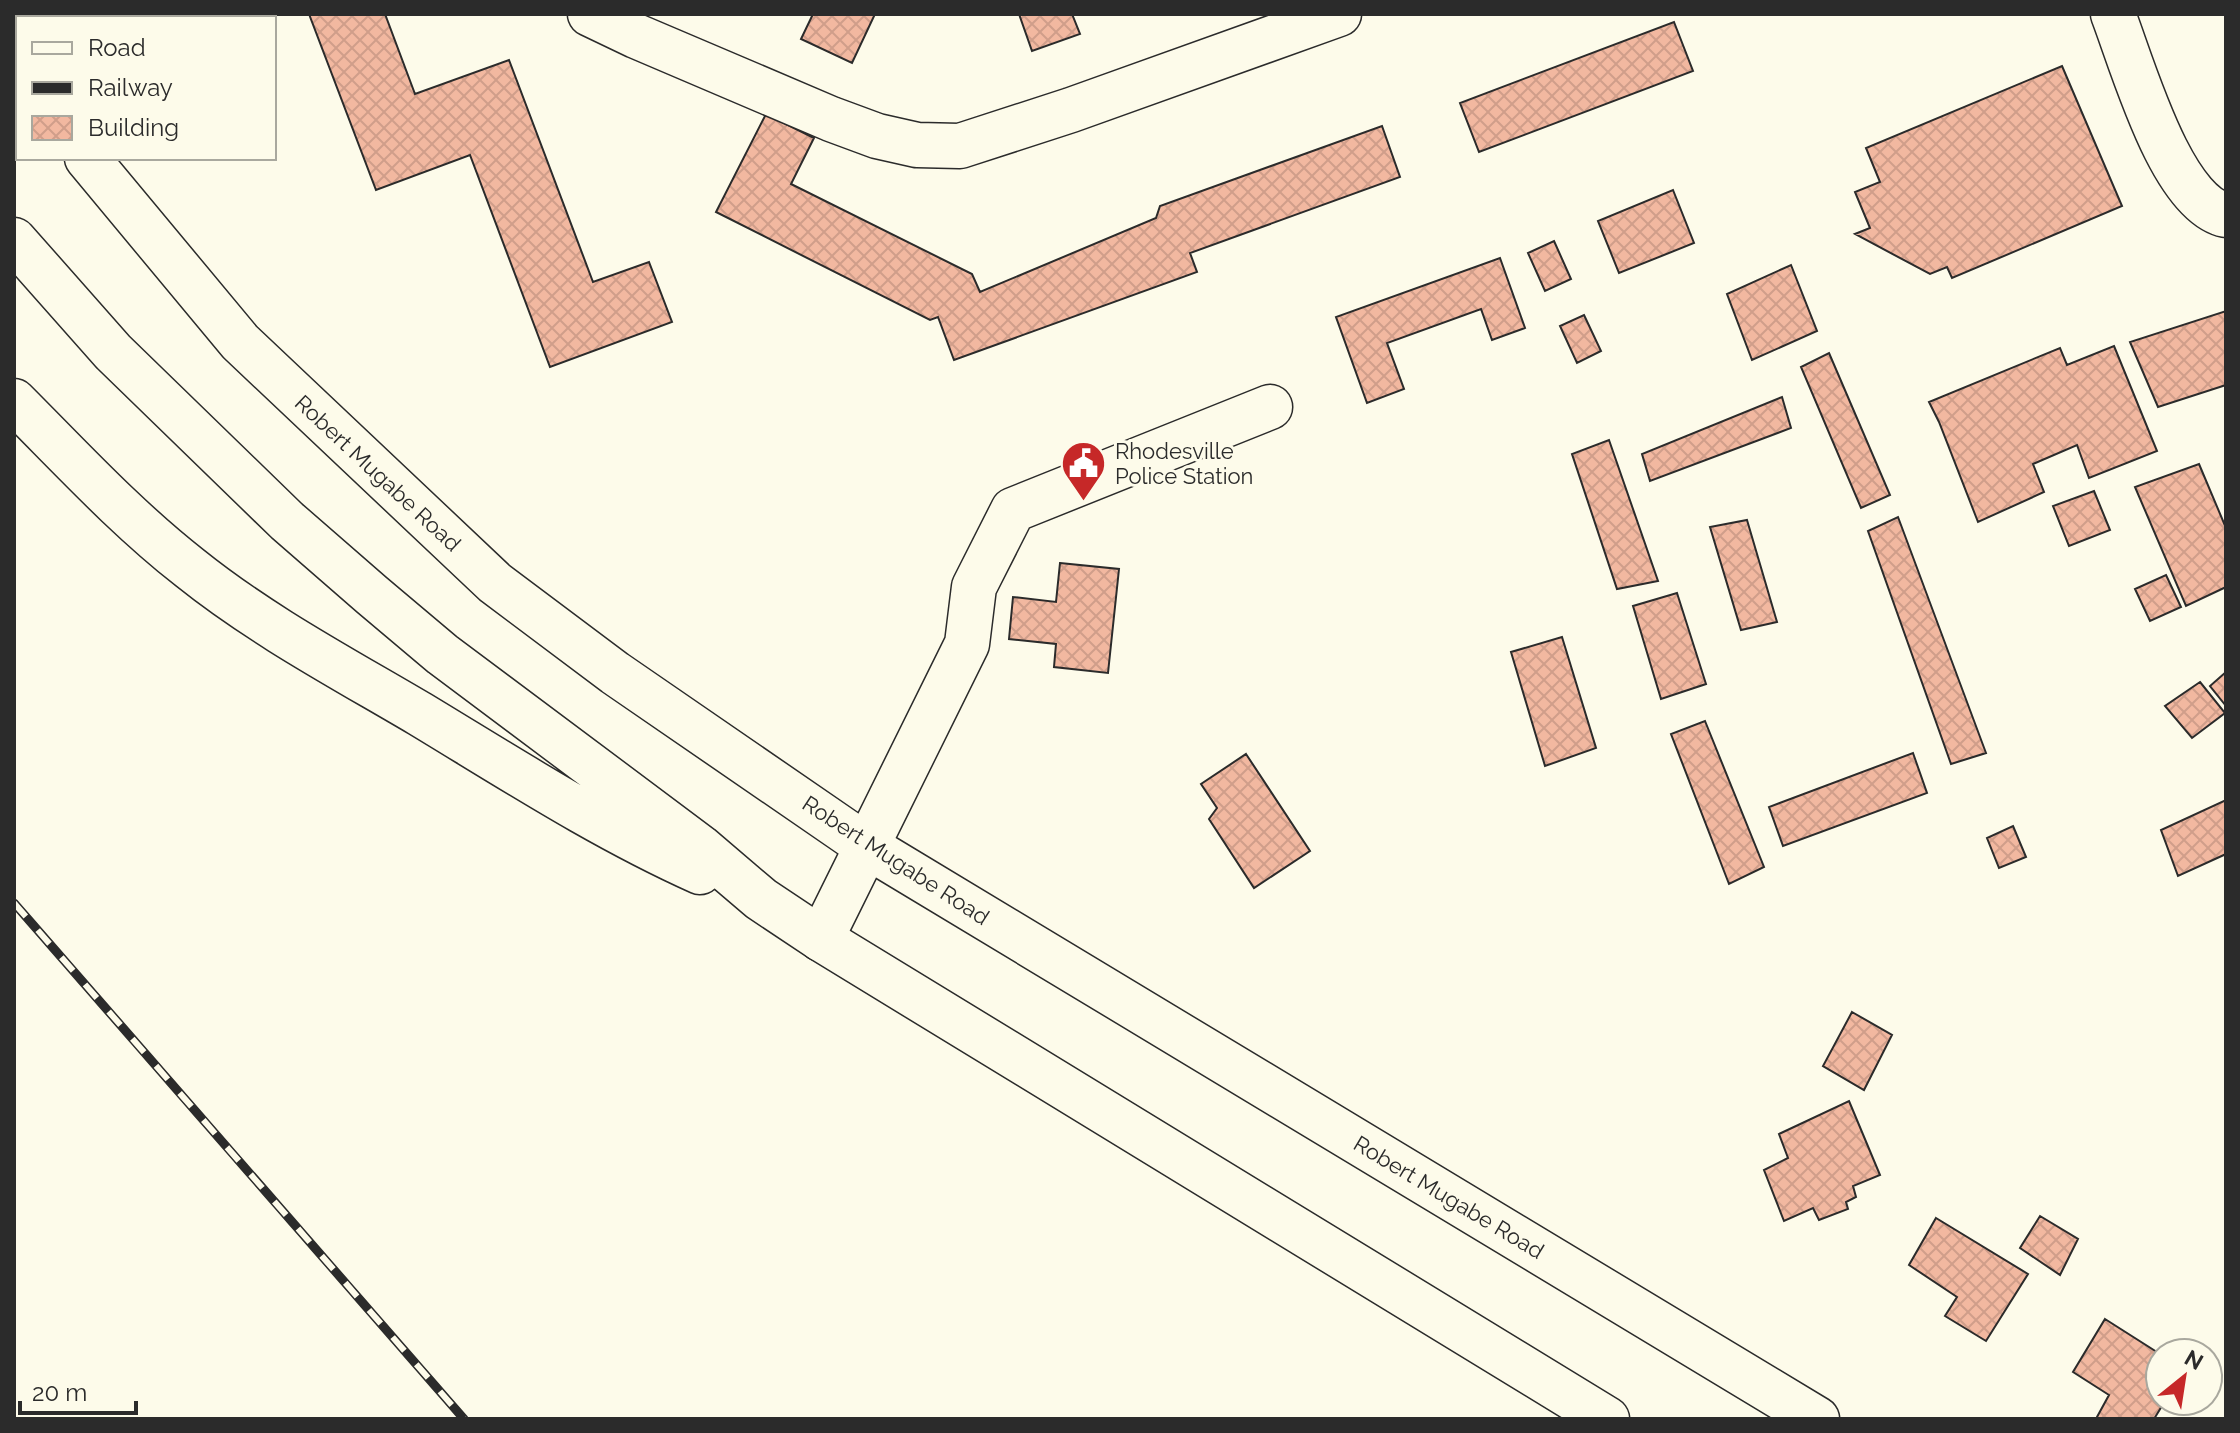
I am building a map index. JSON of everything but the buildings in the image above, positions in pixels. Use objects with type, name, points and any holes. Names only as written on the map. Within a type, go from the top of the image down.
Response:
[{"type":"main road","points":[[590,14],[677,54],[866,132],[917,145],[960,146],[1071,110],[1339,14]]},
{"type":"main road","points":[[2113,14],[2170,161],[2188,190],[2217,213],[2226,215]]},
{"type":"main road","name":"Robert Mugabe Road","points":[[89,160],[240,342],[495,583],[615,673],[868,847],[1817,1419]]},
{"type":"main road","points":[[14,240],[113,352],[287,521],[442,654],[700,847],[761,899],[821,939],[1607,1419]]},
{"type":"main road","points":[[14,401],[134,521],[190,569],[252,614],[646,846],[761,899]]},
{"type":"main road","points":[[821,939],[967,644],[974,587],[1013,510],[1270,407]]},
{"type":"railway","points":[[14,903],[464,1419]]},
{"type":"place","name":"Rhodesville Police Station","points":[[1084,503]]}]
